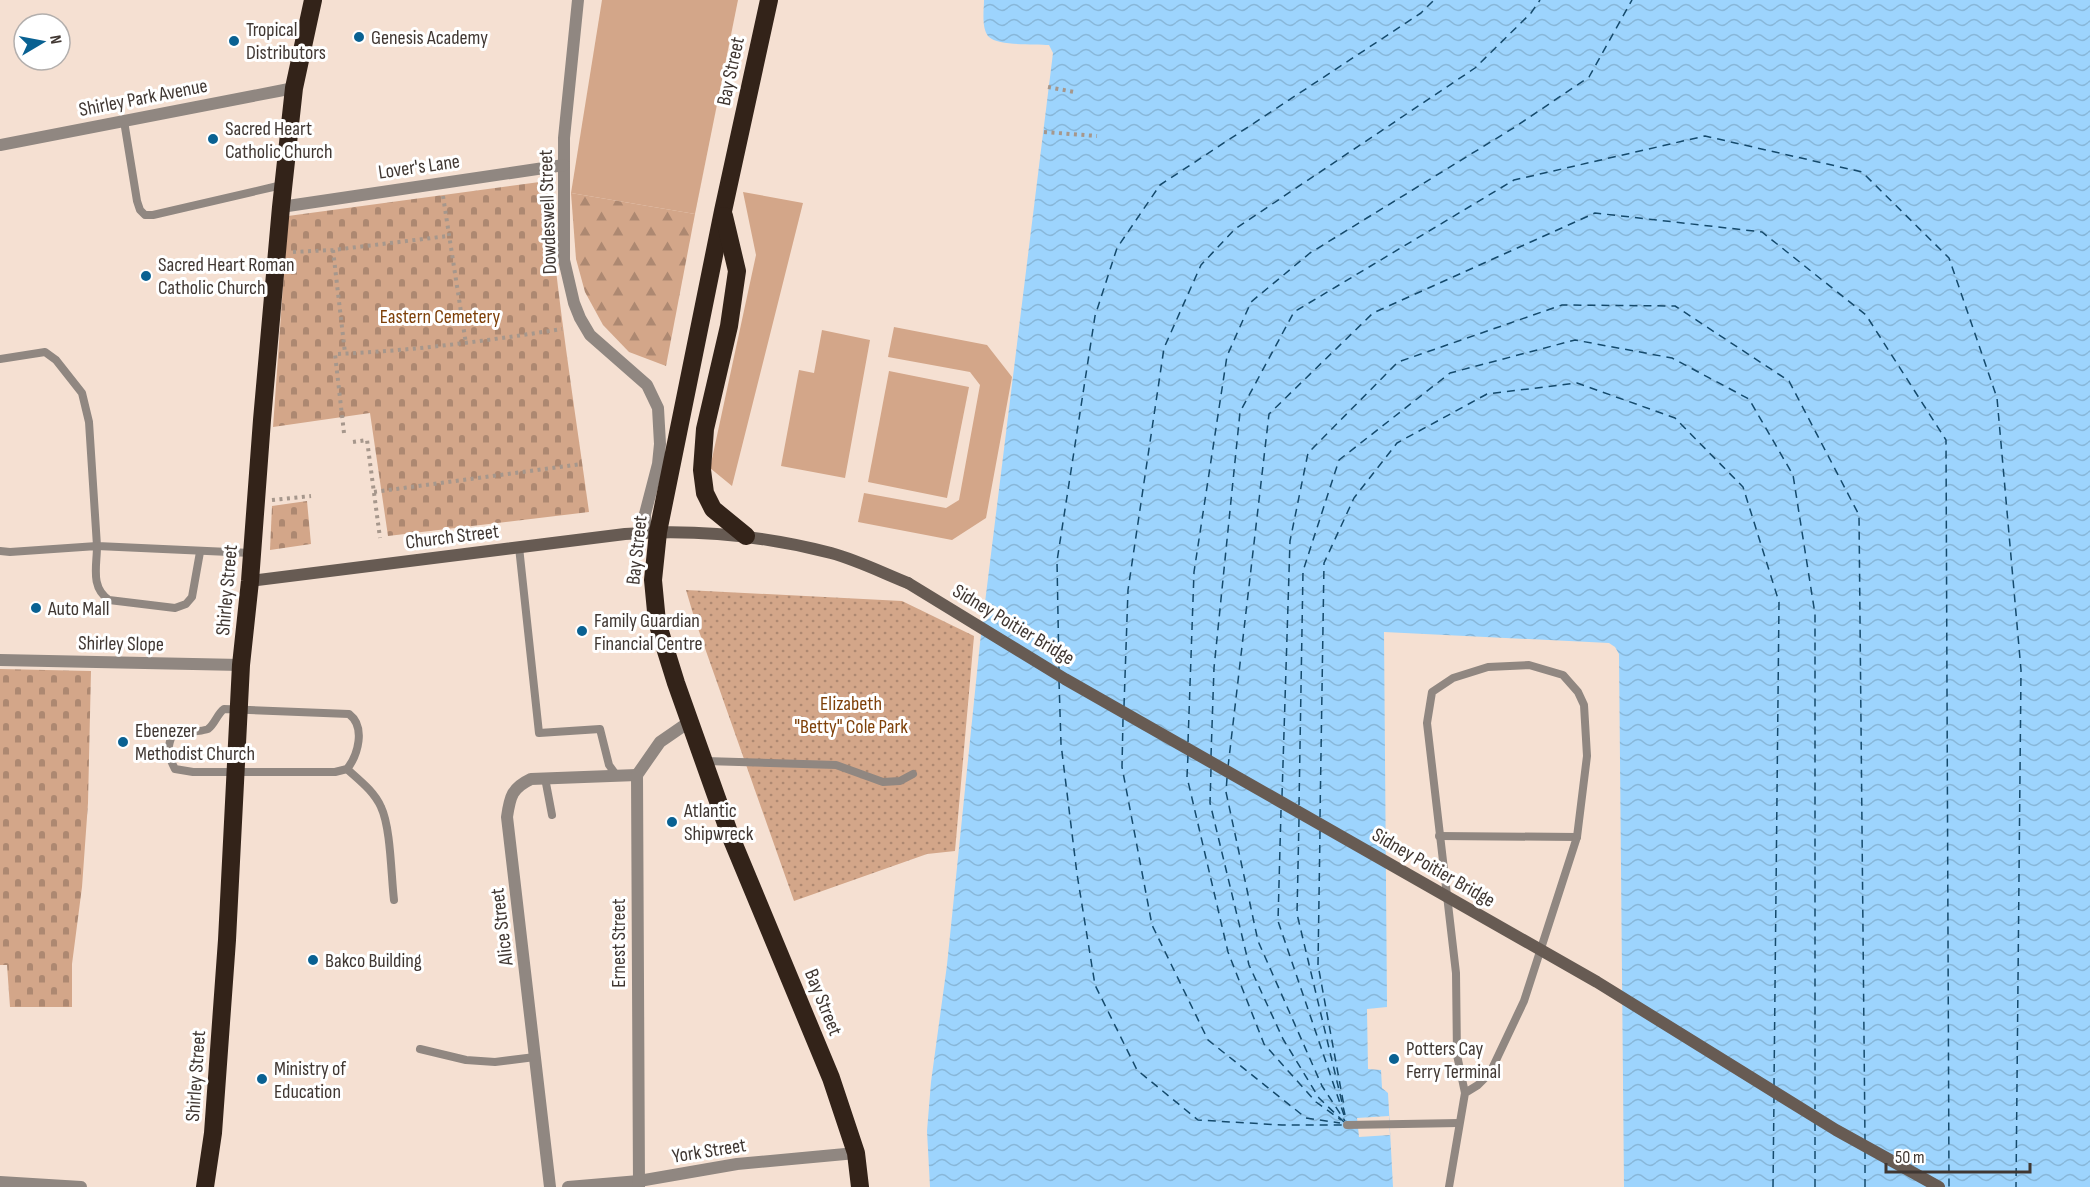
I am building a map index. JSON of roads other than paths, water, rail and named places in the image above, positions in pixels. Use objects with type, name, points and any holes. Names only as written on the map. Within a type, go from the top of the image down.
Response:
[{"type":"highway","name":"Shirley Street","points":[[205,1187],[213,1133],[242,665],[281,207],[294,88],[313,0]]},
{"type":"highway","name":"Bay Street","points":[[769,0],[651,532],[653,580],[657,622],[689,722],[735,846],[831,1078],[856,1153],[860,1187]]},
{"type":"highway","points":[[723,211],[737,271],[729,326],[705,429],[702,470],[705,492],[713,509],[746,536]]},
{"type":"main road","name":"Church Street","points":[[250,581],[651,532],[746,536]]},
{"type":"main road","name":"Sidney Poitier Bridge","points":[[746,536],[832,553],[908,583],[1065,679],[1597,982],[1836,1130],[1939,1187]]},
{"type":"street","name":"Dowdeswell Street","points":[[578,0],[564,138],[564,260],[580,318],[590,335],[647,385],[658,408],[660,444],[658,464],[647,507],[651,532]]},
{"type":"street","name":"Shirley Park Avenue","points":[[0,145],[294,88]]},
{"type":"street","name":"Lover's Lane","points":[[281,207],[564,165]]},
{"type":"street","name":"Shirley Slope","points":[[0,660],[242,665]]},
{"type":"street","points":[[636,775],[660,742],[689,722]]},
{"type":"street","name":"Alice Street","points":[[550,1187],[507,816],[510,798],[519,784],[531,779],[636,775]]},
{"type":"street","name":"Ernest Street","points":[[636,775],[639,1184]]},
{"type":"street","name":"York Street","points":[[568,1187],[639,1184],[737,1164],[856,1153]]},
{"type":"street","points":[[0,1182],[81,1187]]},
{"type":"lane","points":[[124,121],[137,201],[140,210],[145,214],[153,215],[284,185]]},
{"type":"lane","points":[[0,359],[45,352],[56,360],[82,393],[89,422],[97,546],[96,586],[101,594],[109,600],[175,608],[186,604],[192,597],[200,552]]},
{"type":"lane","points":[[0,551],[97,546],[252,553]]},
{"type":"lane","points":[[519,548],[539,733],[600,729],[609,765],[616,776]]},
{"type":"lane","points":[[1449,1187],[1465,1093],[1456,1055],[1456,973],[1426,723],[1432,692],[1453,678],[1488,667],[1529,665],[1563,675],[1578,692],[1584,705],[1587,756],[1577,837],[1524,1001],[1490,1073],[1478,1085],[1465,1093]]},
{"type":"lane","points":[[224,709],[240,710],[349,714],[354,718],[358,730],[358,750],[347,769],[335,772],[193,772],[175,769],[169,758],[167,745],[173,734],[204,731],[209,729],[224,709]]},
{"type":"lane","points":[[704,761],[836,765],[883,782],[900,781],[914,774]]},
{"type":"lane","points":[[347,769],[370,790],[382,808],[388,838],[393,900]]},
{"type":"lane","points":[[545,778],[552,815]]},
{"type":"lane","points":[[1439,836],[1577,837]]},
{"type":"lane","points":[[420,1049],[466,1060],[495,1062],[535,1057]]},
{"type":"lane","points":[[1347,1125],[1459,1123]]},
{"type":"water","points":[[984,0],[2090,0],[2090,1187],[1624,1187],[1619,654],[1609,643],[1384,632],[1387,1007],[1367,1009],[1368,1069],[1381,1070],[1382,1088],[1388,1093],[1393,1187],[930,1187],[927,1131],[931,1082],[947,965],[980,643],[1053,53],[1049,45],[1000,42],[989,37],[984,24]]},
{"type":"place","name":"Genesis Academy","points":[[359,37]]},
{"type":"place","name":"Tropical Distributors","points":[[234,41]]},
{"type":"place","name":"Sacred Heart Catholic Church","points":[[213,139]]},
{"type":"place","name":"Sacred Heart Roman Catholic Church","points":[[146,276]]},
{"type":"place","name":"Auto Mall","points":[[36,608]]},
{"type":"place","name":"Family Guardian Financial Centre","points":[[582,631]]},
{"type":"place","name":"Ebenezer Methodist Church","points":[[123,742]]},
{"type":"place","name":"Atlantic Shipwreck","points":[[672,822]]},
{"type":"place","name":"Bakco Building","points":[[313,960]]},
{"type":"place","name":"Potters Cay Ferry Terminal","points":[[1394,1059]]},
{"type":"place","name":"Ministry of Education","points":[[262,1079]]},
{"type":"park label","name":"Eastern Cemetery","points":[[440,316]]},
{"type":"park label","name":"Elizabeth \"Betty\" Cole Park","points":[[851,714]]}]
